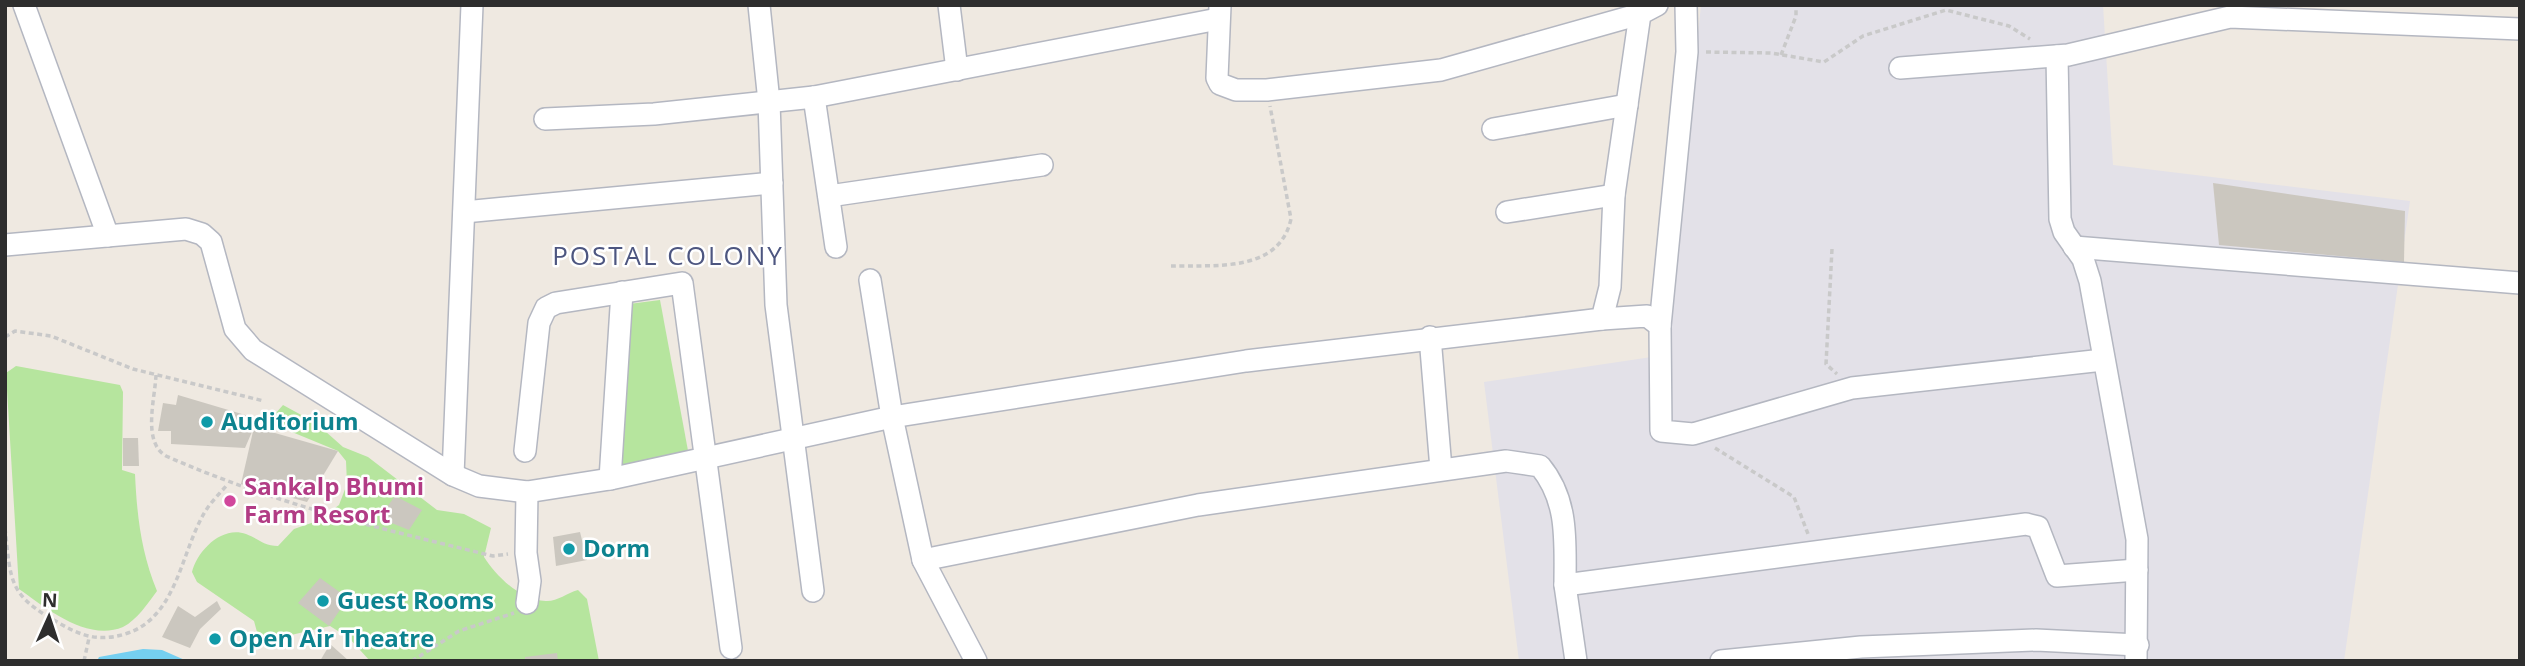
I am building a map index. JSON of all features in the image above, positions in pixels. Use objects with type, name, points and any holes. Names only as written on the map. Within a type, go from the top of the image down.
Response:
[{"type":"street","points":[[24,5],[108,236]]},
{"type":"street","points":[[453,475],[472,5]]},
{"type":"street","points":[[760,5],[769,102],[776,305],[813,591]]},
{"type":"street","points":[[949,5],[957,70]]},
{"type":"street","points":[[1686,5],[1687,52],[1660,326],[1661,431],[1693,434],[1852,388],[2104,360]]},
{"type":"street","points":[[545,119],[654,114],[814,97],[957,70],[1219,12],[1217,78],[1220,84],[1236,90],[1267,90],[1441,70],[1648,10],[1627,105],[1614,195],[1609,287],[1602,319]]},
{"type":"street","points":[[1900,68],[2057,55],[2230,17],[2520,29]]},
{"type":"street","points":[[1721,661],[1861,647],[2036,640],[2137,653],[2137,539],[2090,281],[2083,259],[2064,232],[2060,219],[2057,55]]},
{"type":"street","points":[[814,97],[836,247]]},
{"type":"street","points":[[1493,129],[1627,105]]},
{"type":"street","points":[[829,196],[1042,165]]},
{"type":"street","points":[[464,212],[772,183]]},
{"type":"street","points":[[1507,212],[1614,195]]},
{"type":"street","points":[[5,244],[186,229],[202,234],[211,242],[216,255],[235,329],[253,350],[453,475],[480,486],[527,492],[610,479],[892,417],[1245,361],[1430,337],[1602,319],[1647,316],[1660,326]]},
{"type":"street","points":[[2074,247],[2520,283]]},
{"type":"street","points":[[870,280],[892,417],[923,560],[976,661]]},
{"type":"street","points":[[525,451],[541,314],[556,303],[682,284],[731,648]]},
{"type":"street","points":[[610,479],[622,292]]},
{"type":"street","points":[[1430,337],[1441,469]]},
{"type":"street","points":[[923,560],[1198,505],[1506,461],[1540,466],[1558,496],[1566,519],[1565,585],[1576,661]]},
{"type":"street","points":[[527,492],[526,553],[530,581],[527,603]]},
{"type":"street","points":[[1565,585],[2026,524],[2038,527],[2057,576],[2137,570]]},
{"type":"path","points":[[1781,55],[1796,16],[1796,5]]},
{"type":"path","points":[[1687,52],[1781,55],[1824,62],[1863,36],[1946,10],[2008,26],[2057,55]]},
{"type":"path","points":[[1171,266],[1231,264],[1257,259],[1278,248],[1287,236],[1291,219],[1267,90]]},
{"type":"path","points":[[1832,249],[1826,364],[1852,388]]},
{"type":"path","points":[[5,337],[15,331],[51,336],[156,375],[264,401]]},
{"type":"path","points":[[156,375],[154,446],[166,456],[228,484],[319,514],[493,556],[526,553]]},
{"type":"path","points":[[1693,434],[1794,496],[1815,552]]},
{"type":"path","points":[[5,528],[11,579],[21,598],[56,622],[89,638],[109,638],[148,624],[175,583],[207,508],[228,484]]},
{"type":"path","points":[[412,661],[459,631],[523,609],[527,603]]},
{"type":"path","points":[[85,661],[89,638]]},
{"type":"shaded area","points":[[1701,5],[2103,5],[2113,165],[2410,201],[2344,661],[1519,661],[1484,382],[1665,355]]},
{"type":"green space","points":[[660,300],[689,456],[617,469],[629,304]]},
{"type":"green space","points":[[16,366],[120,385],[123,392],[122,470],[135,474],[141,534],[157,591],[138,616],[123,627],[95,630],[81,627],[54,613],[19,589],[6,373]]},
{"type":"green space","points":[[283,405],[316,423],[343,447],[368,457],[437,510],[464,514],[491,528],[484,557],[495,572],[519,593],[547,601],[578,590],[587,599],[599,661],[370,661],[349,638],[330,626],[265,641],[257,632],[254,621],[197,582],[192,572],[205,548],[228,533],[246,534],[269,545],[278,546],[294,529],[317,521],[339,505],[347,484],[346,461],[338,451],[275,425],[275,414]]},
{"type":"water","points":[[143,649],[162,650],[187,661],[97,661],[99,657]]},
{"type":"building","points":[[2213,183],[2405,211],[2404,262],[2219,245]]},
{"type":"building","name":"Auditorium","points":[[178,395],[252,417],[254,427],[245,448],[171,444],[171,431],[158,431],[163,403],[176,405]]},
{"type":"building","points":[[254,427],[338,451],[307,502],[241,484]]},
{"type":"building","points":[[123,438],[138,438],[139,466],[123,466]]},
{"type":"building","points":[[395,496],[422,510],[409,530],[379,518]]},
{"type":"building","name":"Dorm","points":[[580,532],[587,560],[556,566],[553,537]]},
{"type":"building","name":"Guest Rooms","points":[[320,578],[348,598],[329,626],[298,603]]},
{"type":"building","points":[[217,601],[221,609],[200,629],[190,648],[162,637],[178,606],[195,617]]},
{"type":"building","points":[[330,644],[349,661],[320,661]]},
{"type":"building","points":[[557,653],[558,661],[525,661],[525,657]]},
{"type":"place","name":"Auditorium","points":[[207,422]]},
{"type":"place","name":"Sankalp Bhumi Farm Resort","points":[[230,501]]},
{"type":"place","name":"Dorm","points":[[569,549]]},
{"type":"place","name":"Guest Rooms","points":[[323,601]]},
{"type":"place","name":"Open Air Theatre","points":[[215,639]]},
{"type":"district","name":"POSTAL COLONY","points":[[668,256]]}]
